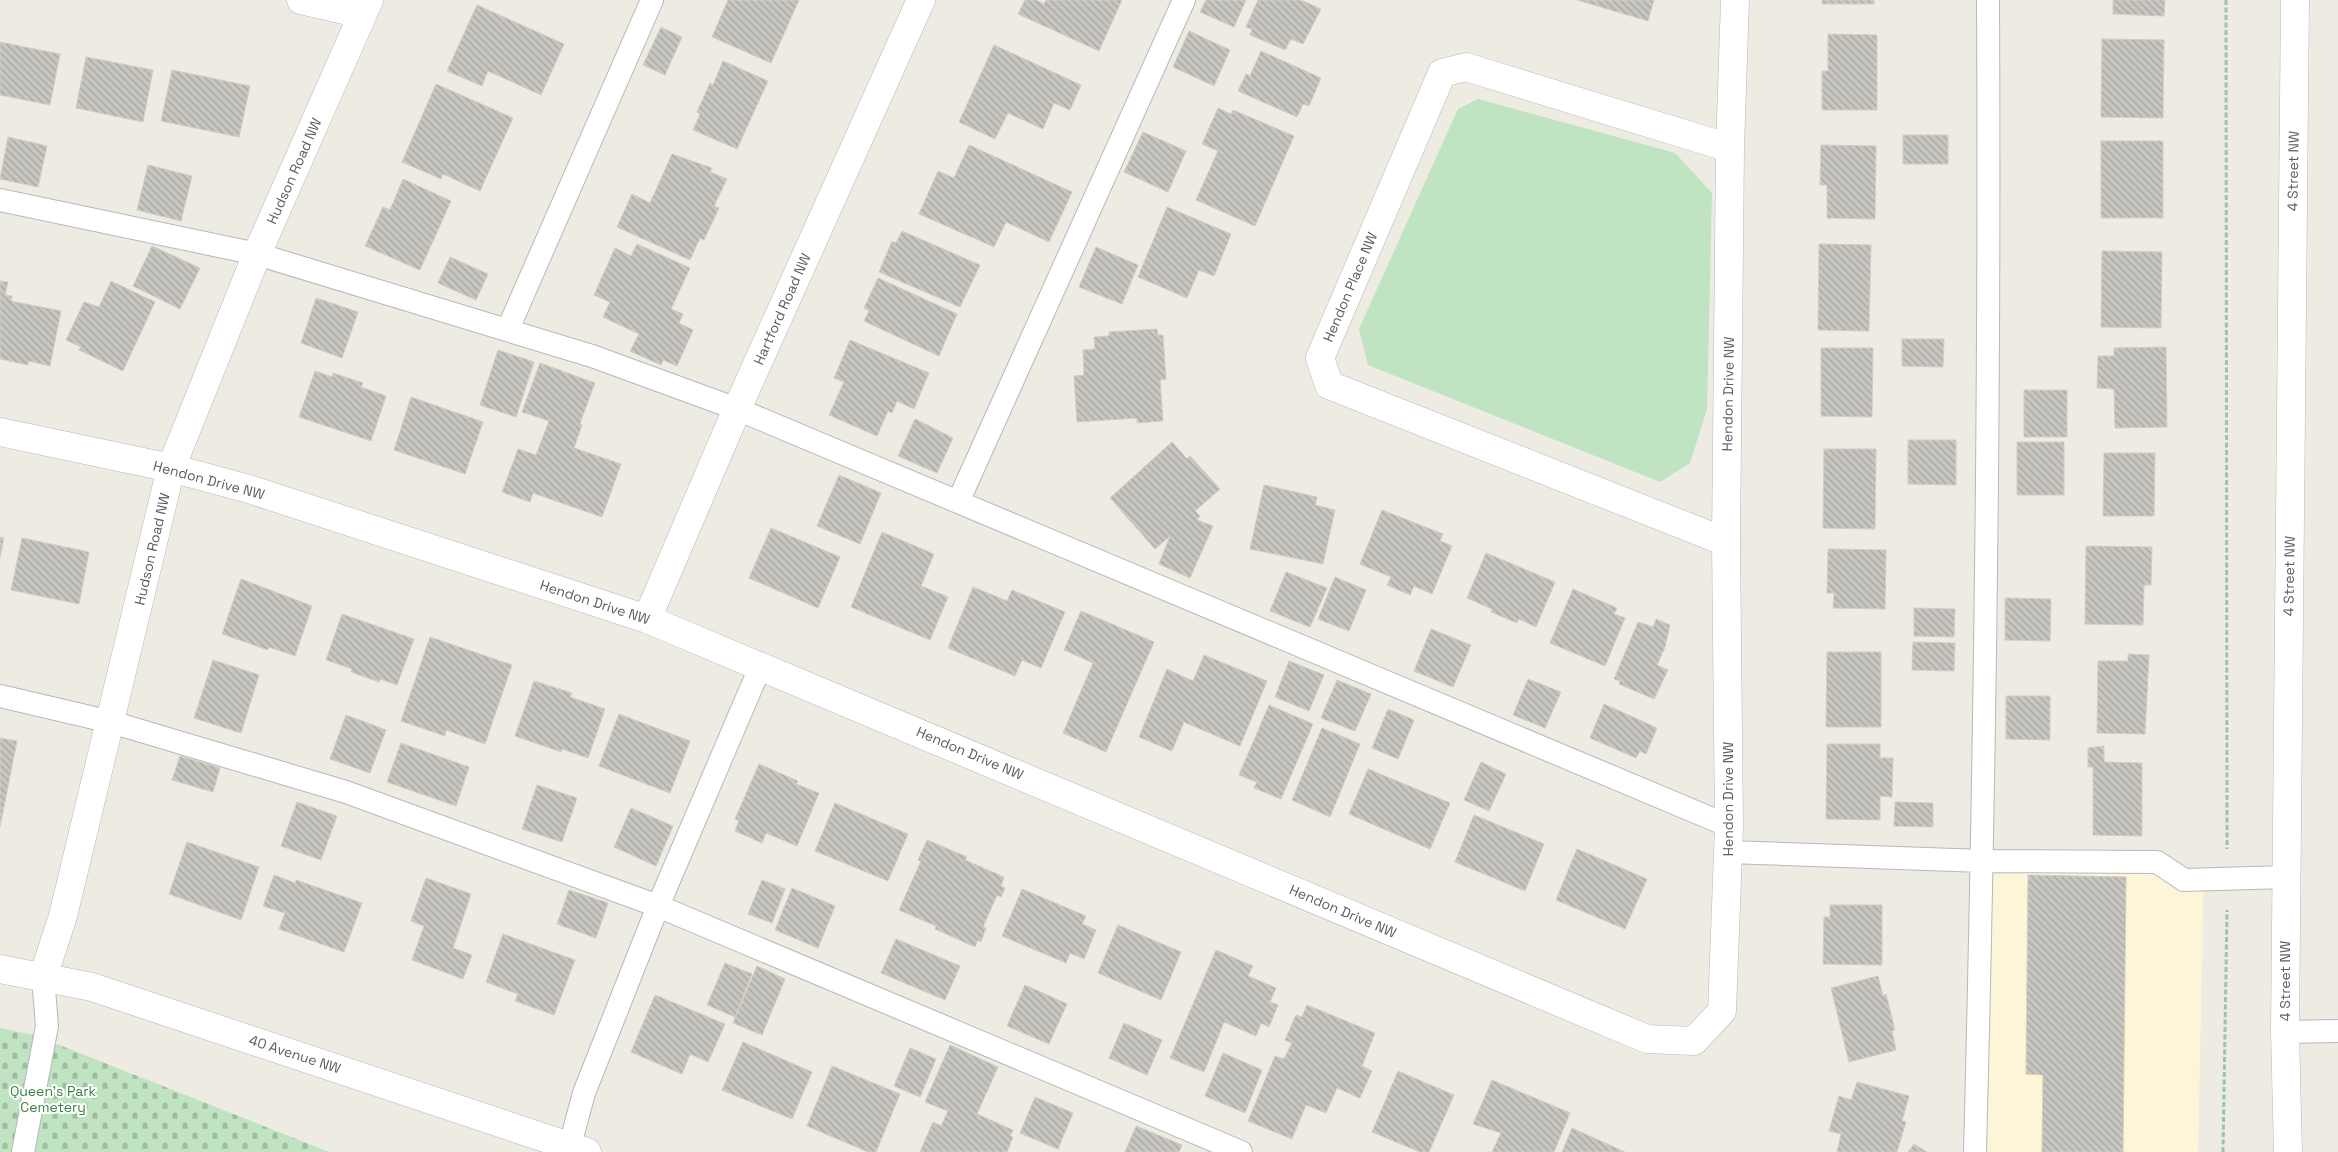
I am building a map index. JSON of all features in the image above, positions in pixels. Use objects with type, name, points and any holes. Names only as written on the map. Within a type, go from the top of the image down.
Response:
[{"type":"street","points":[[301,0],[366,7]]},
{"type":"street","name":"Hartford Road NW","points":[[647,619],[738,408],[921,0]]},
{"type":"street","name":"Hendon Drive NW","points":[[0,432],[172,468],[249,489],[647,619],[761,665],[1647,1039],[1694,1041],[1722,1011],[1728,839],[1726,542],[1730,148],[1735,0]]},
{"type":"street","name":"4 Street NW","points":[[2288,1152],[2285,1032],[2295,0]]},
{"type":"street","name":"Hudson Road NW","points":[[43,977],[63,916],[172,468],[257,254],[366,7]]},
{"type":"street","name":"Hendon Place NW","points":[[1726,542],[1329,385],[1320,358],[1442,73],[1466,67],[1730,148]]},
{"type":"street","name":"40 Avenue NW","points":[[0,969],[92,987],[578,1148]]},
{"type":"lane","points":[[508,329],[652,0]]},
{"type":"lane","points":[[958,502],[1184,0]]},
{"type":"lane","points":[[1976,1152],[1983,861],[1989,292],[1988,0]]},
{"type":"lane","points":[[0,200],[257,254],[508,329],[592,356],[738,408],[958,502],[1728,839],[1983,861],[2157,862],[2184,880],[2286,877]]},
{"type":"lane","points":[[578,1148],[584,1093],[658,906],[761,665]]},
{"type":"lane","points":[[0,696],[111,722],[346,792],[658,906],[1241,1152]]},
{"type":"lane","points":[[23,1152],[47,1026],[43,977]]},
{"type":"lane","points":[[2285,1032],[2338,1031]]},
{"type":"path","points":[[2223,1152],[2227,878],[2226,0]]},
{"type":"shaded area","points":[[1988,868],[2204,871],[2198,1152],[1986,1152]]},
{"type":"green space","points":[[1478,99],[1675,153],[1712,193],[1707,409],[1690,463],[1660,482],[1368,365],[1359,329],[1458,109]]},
{"type":"green space","name":"Queen's Park Cemetery","points":[[0,1028],[34,1035],[329,1152],[0,1152]]},
{"type":"building","points":[[728,0],[799,0],[771,63],[712,37]]},
{"type":"building","points":[[1025,0],[1036,0],[1044,4],[1046,0],[1122,0],[1099,51],[1018,14]]},
{"type":"building","points":[[1206,0],[1246,0],[1234,27],[1200,12]]},
{"type":"building","points":[[1258,0],[1301,0],[1321,9],[1303,44],[1291,39],[1285,50],[1250,35],[1252,29],[1246,27]]},
{"type":"building","points":[[1577,0],[1654,0],[1648,21]]},
{"type":"building","points":[[1822,0],[1874,0],[1874,4],[1822,4]]},
{"type":"building","points":[[2113,0],[2165,0],[2164,16],[2113,14]]},
{"type":"building","points":[[477,5],[564,44],[541,95],[488,71],[482,86],[447,71]]},
{"type":"building","points":[[661,27],[682,37],[665,75],[643,65]]},
{"type":"building","points":[[1189,31],[1230,50],[1214,86],[1173,67]]},
{"type":"building","points":[[1828,34],[1877,35],[1877,110],[1822,110],[1822,71],[1828,71]]},
{"type":"building","points":[[2102,39],[2164,40],[2163,118],[2101,117]]},
{"type":"building","points":[[0,42],[60,54],[50,105],[0,95]]},
{"type":"building","points":[[994,45],[1081,85],[1070,110],[1054,103],[1043,129],[1008,113],[995,139],[959,122]]},
{"type":"building","points":[[1261,51],[1321,78],[1309,106],[1303,104],[1297,117],[1238,91],[1246,74],[1250,76]]},
{"type":"building","points":[[86,57],[153,70],[143,122],[76,108]]},
{"type":"building","points":[[723,61],[768,81],[737,149],[693,130],[700,114],[697,112],[710,83],[713,85]]},
{"type":"building","points":[[172,70],[250,86],[239,137],[161,121]]},
{"type":"building","points":[[436,84],[513,118],[480,191],[443,174],[441,179],[402,162]]},
{"type":"building","points":[[1218,108],[1231,114],[1233,110],[1294,136],[1255,226],[1196,200],[1218,151],[1202,144]]},
{"type":"building","points":[[1143,132],[1186,151],[1168,192],[1124,172]]},
{"type":"building","points":[[1903,135],[1948,135],[1948,164],[1903,164]]},
{"type":"building","points":[[8,137],[47,146],[38,187],[0,179]]},
{"type":"building","points":[[2101,141],[2163,141],[2163,218],[2101,218]]},
{"type":"building","points":[[969,145],[1072,192],[1049,242],[1006,222],[994,247],[919,214],[938,171],[954,178]]},
{"type":"building","points":[[1821,145],[1876,146],[1875,219],[1827,218],[1827,185],[1820,185]]},
{"type":"building","points":[[672,154],[712,168],[710,172],[727,179],[714,206],[719,208],[704,240],[700,238],[690,260],[617,227],[632,194],[650,203]]},
{"type":"building","points":[[148,165],[192,176],[181,221],[137,210]]},
{"type":"building","points":[[403,179],[451,201],[420,270],[365,246],[383,207],[390,210]]},
{"type":"building","points":[[1167,207],[1231,234],[1214,276],[1199,270],[1187,298],[1138,277]]},
{"type":"building","points":[[902,231],[980,265],[960,307],[879,272],[892,241],[896,243]]},
{"type":"building","points":[[637,244],[690,268],[671,309],[683,314],[679,323],[693,330],[677,366],[663,360],[661,365],[630,351],[639,334],[603,317],[610,302],[594,295],[615,248],[631,256]]},
{"type":"building","points":[[1819,244],[1871,245],[1869,331],[1818,330]]},
{"type":"building","points":[[152,246],[200,268],[180,309],[133,286]]},
{"type":"building","points":[[1096,247],[1138,265],[1122,304],[1079,287]]},
{"type":"building","points":[[2102,251],[2162,252],[2161,328],[2101,327]]},
{"type":"building","points":[[450,257],[488,274],[476,300],[438,283]]},
{"type":"building","points":[[878,278],[957,314],[939,356],[864,321],[869,311],[864,308]]},
{"type":"building","points":[[0,281],[8,282],[5,295],[12,296],[11,301],[61,311],[50,366],[29,361],[28,365],[0,359]]},
{"type":"building","points":[[111,281],[155,302],[123,371],[79,350],[81,347],[66,340],[84,302],[99,307]]},
{"type":"building","points":[[316,298],[358,312],[342,358],[301,343]]},
{"type":"building","points":[[1157,329],[1158,335],[1163,335],[1166,379],[1160,380],[1163,421],[1137,423],[1137,418],[1077,422],[1074,376],[1084,375],[1083,350],[1095,349],[1094,337],[1109,336],[1109,332]]},
{"type":"building","points":[[1902,339],[1944,339],[1943,367],[1902,366]]},
{"type":"building","points":[[850,340],[929,373],[914,409],[897,401],[892,413],[888,411],[877,436],[829,415],[844,382],[834,378]]},
{"type":"building","points":[[2166,347],[2167,427],[2115,428],[2114,389],[2097,388],[2098,356],[2114,356],[2114,348]]},
{"type":"building","points":[[1821,348],[1873,348],[1872,417],[1821,416]]},
{"type":"building","points":[[498,350],[534,362],[516,417],[480,405]]},
{"type":"building","points":[[540,363],[595,383],[580,423],[582,425],[574,448],[621,464],[602,517],[533,493],[530,502],[502,492],[518,449],[536,455],[549,421],[522,412]]},
{"type":"building","points":[[315,371],[332,377],[333,373],[363,383],[361,387],[386,396],[371,441],[299,417]]},
{"type":"building","points":[[2024,390],[2067,390],[2067,437],[2024,437]]},
{"type":"building","points":[[411,397],[483,422],[465,474],[394,450]]},
{"type":"building","points":[[915,419],[953,438],[937,473],[898,456]]},
{"type":"building","points":[[1908,440],[1956,440],[1956,485],[1908,484]]},
{"type":"building","points":[[1172,442],[1187,459],[1190,456],[1220,489],[1195,511],[1200,516],[1197,520],[1213,526],[1190,578],[1159,564],[1170,536],[1155,549],[1110,498]]},
{"type":"building","points":[[2017,442],[2064,442],[2064,495],[2017,495]]},
{"type":"building","points":[[1824,449],[1876,449],[1875,529],[1823,528]]},
{"type":"building","points":[[2104,453],[2155,453],[2154,516],[2103,516]]},
{"type":"building","points":[[839,475],[881,493],[860,544],[817,526]]},
{"type":"building","points":[[1264,485],[1317,497],[1315,505],[1335,510],[1323,564],[1250,549]]},
{"type":"building","points":[[1382,510],[1443,534],[1440,541],[1452,546],[1432,594],[1414,586],[1410,595],[1387,585],[1391,577],[1360,564]]},
{"type":"building","points":[[771,528],[840,557],[818,608],[749,578]]},
{"type":"building","points":[[882,532],[934,554],[921,586],[948,597],[930,640],[851,607]]},
{"type":"building","points":[[0,537],[4,538],[0,558]]},
{"type":"building","points":[[22,538],[89,552],[79,604],[11,590]]},
{"type":"building","points":[[2086,546],[2152,547],[2151,585],[2144,585],[2143,625],[2085,624]]},
{"type":"building","points":[[1828,549],[1886,550],[1885,609],[1833,608],[1834,593],[1827,593]]},
{"type":"building","points":[[1486,553],[1555,582],[1536,627],[1519,619],[1517,623],[1491,612],[1492,609],[1467,598]]},
{"type":"building","points":[[1286,572],[1327,588],[1310,627],[1270,611]]},
{"type":"building","points":[[1335,577],[1366,590],[1349,631],[1318,619]]},
{"type":"building","points":[[241,579],[312,606],[295,656],[269,647],[268,650],[222,634]]},
{"type":"building","points":[[973,587],[1007,601],[1012,590],[1065,612],[1041,668],[1022,660],[1015,676],[948,648]]},
{"type":"building","points":[[1573,589],[1617,608],[1614,614],[1625,618],[1605,666],[1550,643]]},
{"type":"building","points":[[2005,598],[2051,599],[2050,641],[2005,640]]},
{"type":"building","points":[[1914,608],[1955,609],[1954,637],[1914,636]]},
{"type":"building","points":[[1081,611],[1154,642],[1106,752],[1063,733],[1093,663],[1064,650]]},
{"type":"building","points":[[342,614],[414,639],[397,685],[380,679],[379,682],[351,672],[352,669],[326,660]]},
{"type":"building","points":[[1656,619],[1670,625],[1665,647],[1657,665],[1668,670],[1654,699],[1619,684],[1620,681],[1614,679],[1638,622],[1653,627]]},
{"type":"building","points":[[1431,629],[1471,645],[1453,687],[1414,671]]},
{"type":"building","points":[[430,637],[512,665],[485,744],[446,730],[445,736],[401,721]]},
{"type":"building","points":[[1913,642],[1955,643],[1954,671],[1912,670]]},
{"type":"building","points":[[1827,652],[1881,652],[1881,727],[1826,727]]},
{"type":"building","points":[[2128,654],[2149,655],[2145,734],[2097,733],[2098,661],[2128,661]]},
{"type":"building","points":[[1204,655],[1267,681],[1240,746],[1184,722],[1172,751],[1139,737],[1167,669],[1193,681]]},
{"type":"building","points":[[213,660],[259,675],[241,733],[194,718]]},
{"type":"building","points":[[1289,661],[1324,675],[1309,711],[1275,697]]},
{"type":"building","points":[[1528,679],[1561,692],[1545,728],[1513,715]]},
{"type":"building","points":[[1337,680],[1371,694],[1355,731],[1321,718]]},
{"type":"building","points":[[534,681],[572,693],[570,697],[605,709],[588,758],[562,749],[561,752],[515,736]]},
{"type":"building","points":[[2006,696],[2050,696],[2050,740],[2006,739]]},
{"type":"building","points":[[1604,704],[1657,728],[1646,754],[1640,751],[1636,758],[1590,738]]},
{"type":"building","points":[[1269,705],[1313,724],[1281,799],[1254,788],[1257,782],[1239,775]]},
{"type":"building","points":[[1388,709],[1414,720],[1398,759],[1372,748]]},
{"type":"building","points":[[619,714],[690,741],[670,793],[599,766]]},
{"type":"building","points":[[346,715],[386,730],[370,773],[330,759]]},
{"type":"building","points":[[1322,728],[1360,744],[1330,817],[1292,800]]},
{"type":"building","points":[[0,738],[17,741],[0,827]]},
{"type":"building","points":[[401,743],[469,767],[456,806],[387,782]]},
{"type":"building","points":[[1827,744],[1880,744],[1880,758],[1893,758],[1892,797],[1880,796],[1880,820],[1826,819]]},
{"type":"building","points":[[2104,746],[2104,762],[2142,763],[2142,836],[2093,835],[2093,767],[2088,767],[2088,748]]},
{"type":"building","points":[[180,756],[220,768],[213,792],[172,780]]},
{"type":"building","points":[[1481,762],[1506,774],[1489,811],[1464,800]]},
{"type":"building","points":[[759,764],[798,781],[796,784],[819,793],[797,846],[766,833],[762,843],[735,831],[739,821],[735,819]]},
{"type":"building","points":[[1368,769],[1450,803],[1430,849],[1349,814]]},
{"type":"building","points":[[537,785],[577,798],[562,842],[522,829]]},
{"type":"building","points":[[297,802],[337,816],[321,860],[281,846]]},
{"type":"building","points":[[1895,802],[1933,803],[1933,827],[1894,826]]},
{"type":"building","points":[[835,803],[908,834],[888,881],[815,851]]},
{"type":"building","points":[[631,808],[673,826],[656,866],[614,847]]},
{"type":"building","points":[[1474,815],[1544,844],[1525,891],[1455,862]]},
{"type":"building","points":[[927,840],[967,857],[965,860],[1004,877],[1001,886],[1005,888],[1001,897],[997,895],[983,927],[986,928],[981,942],[978,940],[975,947],[935,929],[936,926],[899,910],[921,861],[918,860]]},
{"type":"building","points":[[187,842],[259,867],[241,920],[169,894]]},
{"type":"building","points":[[1577,849],[1647,879],[1625,929],[1556,900]]},
{"type":"building","points":[[274,875],[295,883],[296,880],[362,903],[344,952],[279,929],[285,913],[263,906]]},
{"type":"building","points":[[2028,875],[2126,877],[2123,1152],[2042,1152],[2043,1075],[2026,1074]]},
{"type":"building","points":[[426,878],[471,894],[453,948],[472,955],[463,979],[412,960],[424,926],[411,921]]},
{"type":"building","points":[[762,880],[785,889],[772,923],[748,914]]},
{"type":"building","points":[[792,888],[835,906],[818,948],[775,930]]},
{"type":"building","points":[[1022,889],[1086,916],[1082,924],[1096,930],[1084,959],[1070,953],[1066,963],[1002,936]]},
{"type":"building","points":[[569,890],[608,903],[596,938],[557,924]]},
{"type":"building","points":[[1830,905],[1882,905],[1882,965],[1823,964],[1824,917],[1830,917]]},
{"type":"building","points":[[1118,925],[1181,952],[1161,1000],[1098,973]]},
{"type":"building","points":[[503,934],[575,960],[554,1015],[515,1001],[518,994],[486,982]]},
{"type":"building","points":[[896,939],[960,966],[945,1000],[881,973]]},
{"type":"building","points":[[1216,950],[1253,966],[1248,976],[1276,988],[1270,1002],[1278,1005],[1269,1027],[1261,1023],[1256,1036],[1224,1022],[1204,1072],[1170,1058]]},
{"type":"building","points":[[725,963],[752,974],[735,1017],[707,1005]]},
{"type":"building","points":[[757,966],[785,979],[762,1035],[733,1023]]},
{"type":"building","points":[[1878,976],[1883,996],[1886,994],[1895,1030],[1892,1031],[1896,1050],[1849,1062],[1831,988]]},
{"type":"building","points":[[1025,985],[1067,1004],[1049,1044],[1007,1026]]},
{"type":"building","points":[[655,995],[725,1024],[708,1062],[690,1054],[682,1074],[631,1052]]},
{"type":"building","points":[[1307,1005],[1375,1033],[1362,1066],[1372,1071],[1360,1098],[1337,1088],[1326,1113],[1306,1105],[1292,1139],[1248,1121],[1275,1056],[1284,1059],[1292,1043],[1285,1040],[1296,1015],[1302,1017]]},
{"type":"building","points":[[1124,1023],[1162,1040],[1147,1075],[1109,1058]]},
{"type":"building","points":[[743,1042],[812,1072],[792,1119],[722,1090]]},
{"type":"building","points":[[950,1045],[998,1067],[977,1114],[1013,1130],[1010,1136],[1013,1137],[1007,1152],[920,1152],[933,1122],[941,1126],[948,1111],[925,1102]]},
{"type":"building","points":[[910,1048],[936,1059],[920,1097],[894,1086]]},
{"type":"building","points":[[1223,1053],[1262,1070],[1245,1113],[1205,1096]]},
{"type":"building","points":[[832,1066],[900,1094],[876,1152],[868,1152],[807,1126]]},
{"type":"building","points":[[1398,1071],[1454,1095],[1429,1152],[1420,1152],[1372,1132]]},
{"type":"building","points":[[1492,1080],[1570,1113],[1554,1152],[1492,1152],[1501,1133],[1473,1124]]},
{"type":"building","points":[[1857,1082],[1909,1096],[1902,1121],[1906,1122],[1897,1152],[1837,1152],[1841,1134],[1829,1131],[1839,1096],[1851,1100]]},
{"type":"building","points":[[1035,1097],[1073,1113],[1058,1149],[1020,1133]]},
{"type":"building","points":[[1136,1126],[1182,1145],[1179,1152],[1125,1152]]},
{"type":"building","points":[[1572,1128],[1625,1152],[1562,1152]]},
{"type":"building","points":[[1914,1144],[1927,1152],[1908,1152]]}]
